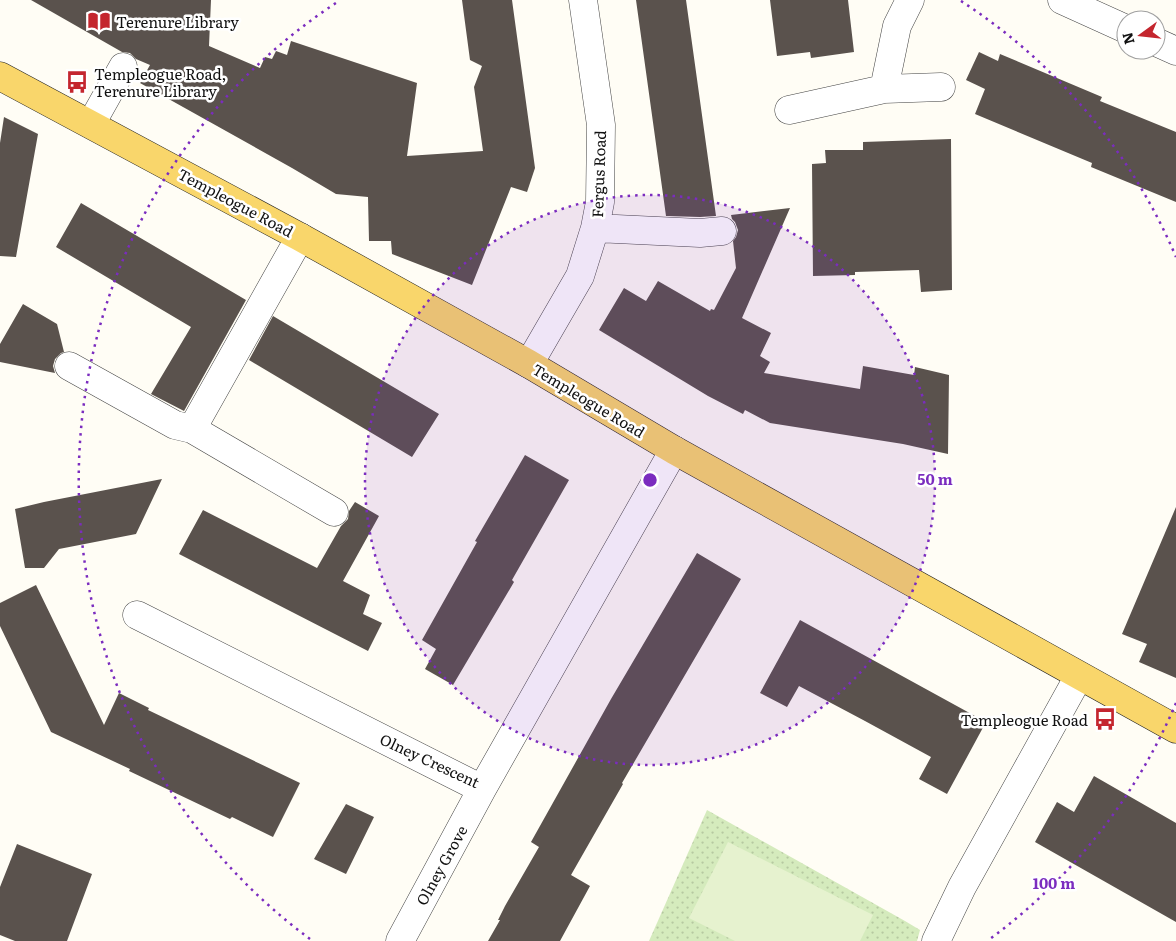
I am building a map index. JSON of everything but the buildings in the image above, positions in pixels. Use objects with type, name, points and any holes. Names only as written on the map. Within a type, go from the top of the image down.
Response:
[{"type":"main road","name":"Templeogue Road","points":[[0,76],[300,237],[529,364],[674,450],[1176,729]]},
{"type":"street","name":"Fergus Road","points":[[529,364],[580,276],[595,228],[600,202],[600,125],[582,0]]},
{"type":"street","points":[[884,89],[897,26],[910,0]]},
{"type":"street","points":[[1062,0],[1116,24]]},
{"type":"street","points":[[91,124],[123,67]]},
{"type":"street","points":[[789,110],[884,89],[940,87]]},
{"type":"street","points":[[595,228],[700,233],[722,231]]},
{"type":"street","points":[[192,429],[300,237]]},
{"type":"street","points":[[69,366],[175,425],[192,429],[334,512]]},
{"type":"street","name":"Olney Crescent","points":[[138,615],[482,789],[674,450]]},
{"type":"street","points":[[936,941],[962,887],[1080,676]]},
{"type":"street","name":"Olney Grove","points":[[400,941],[482,789]]},
{"type":"green space","points":[[707,810],[920,930],[917,941],[649,941]]},
{"type":"green space","points":[[728,842],[873,915],[860,941],[735,941],[689,918]]},
{"type":"place","name":"Terenure Library","points":[[99,21]]},
{"type":"place","name":"Templeogue Road, Terenure Library","points":[[77,82]]},
{"type":"place","name":"Templeogue Road","points":[[1105,719]]}]
